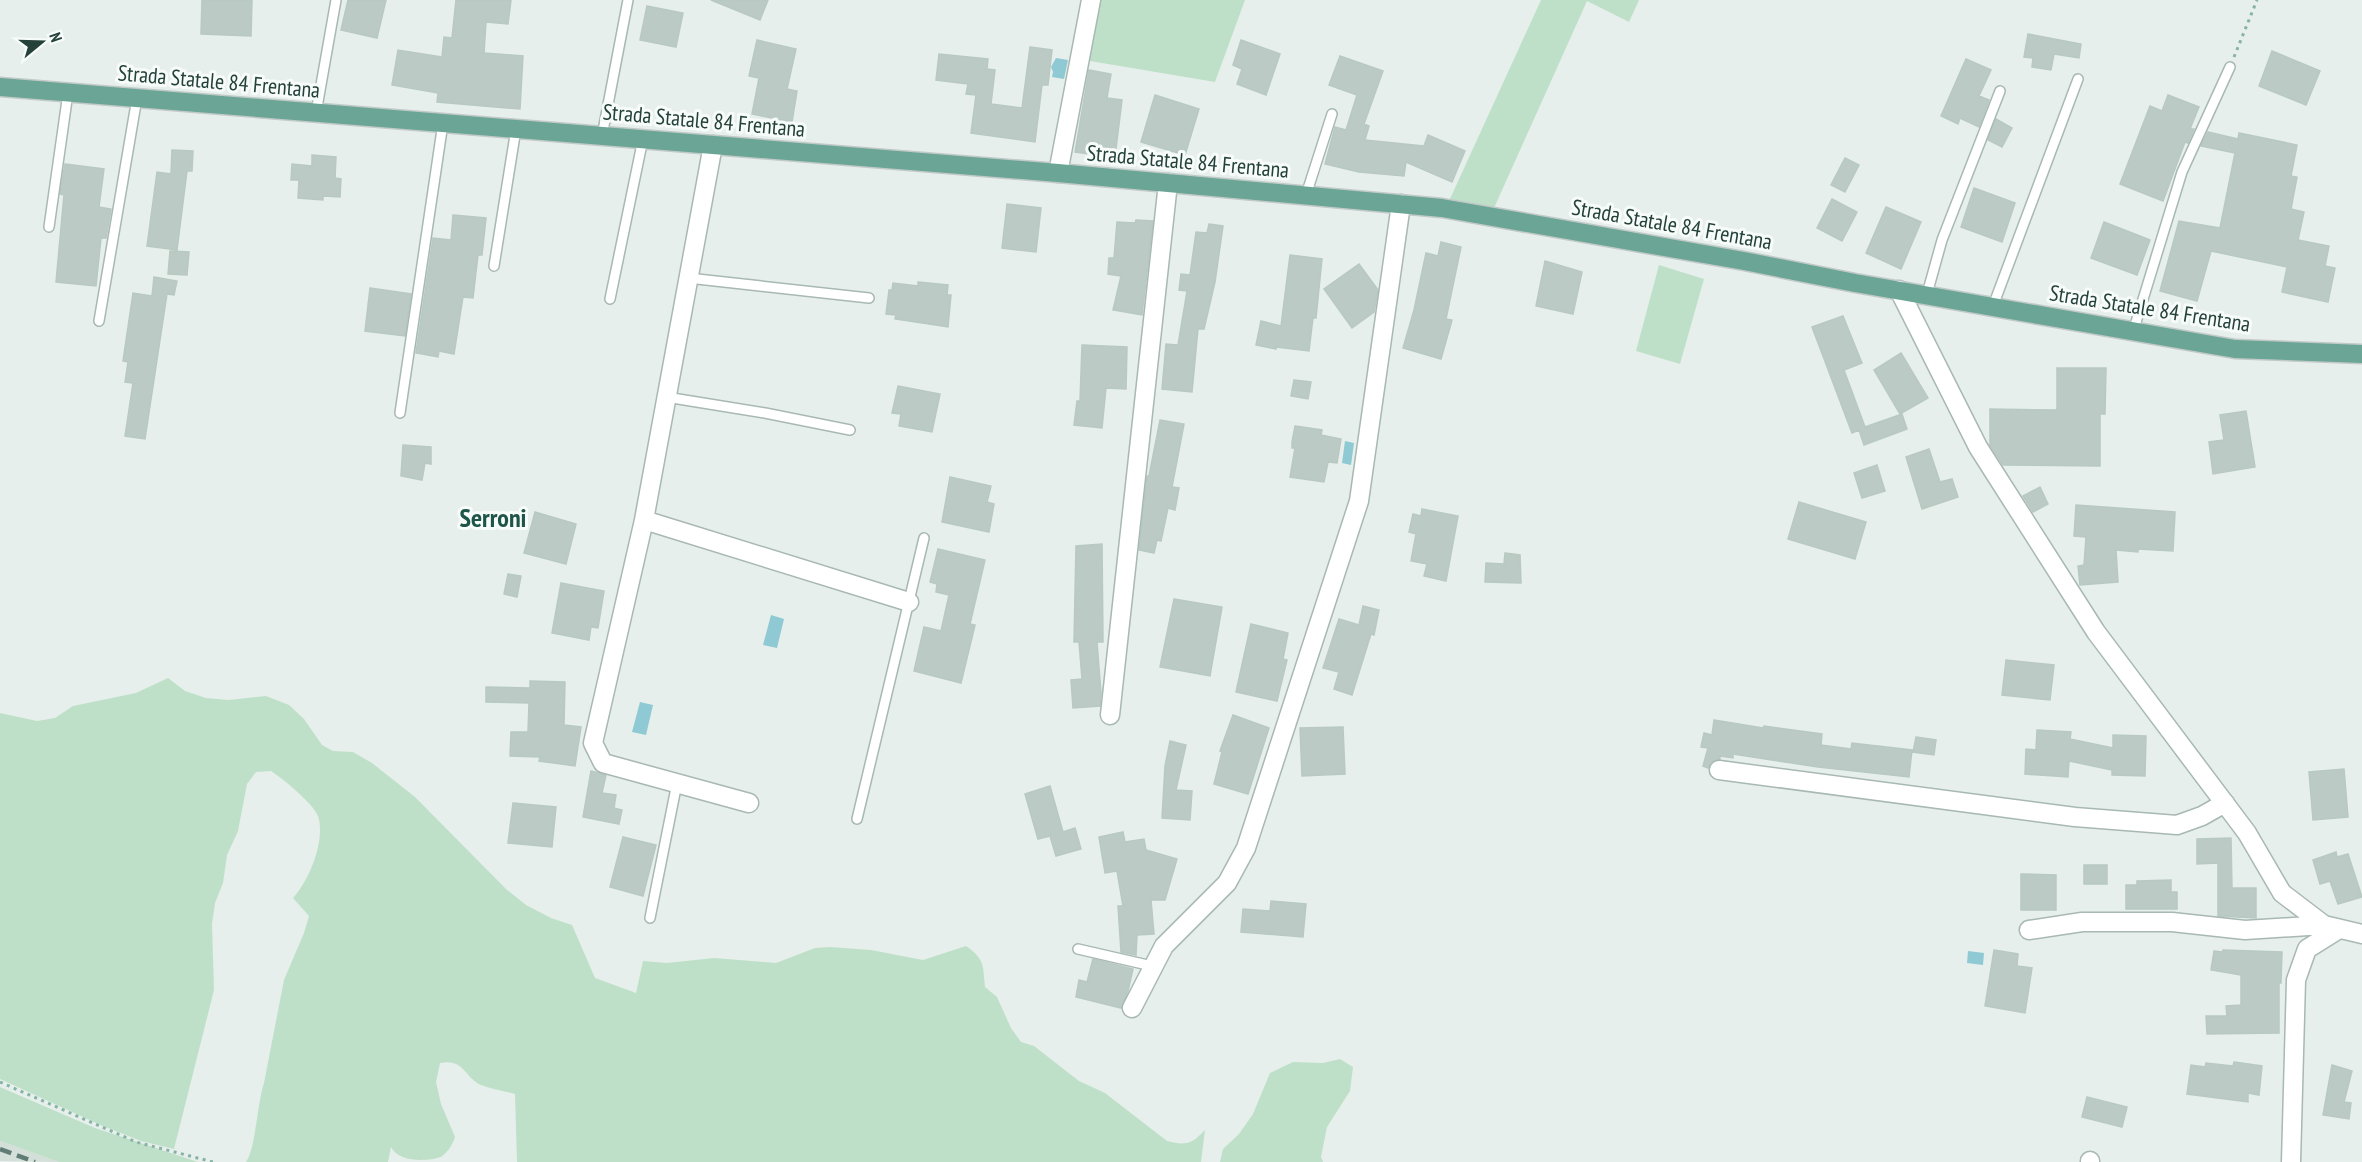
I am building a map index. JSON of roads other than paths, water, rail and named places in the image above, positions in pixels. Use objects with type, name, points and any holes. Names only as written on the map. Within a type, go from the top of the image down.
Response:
[{"type":"main road","name":"Strada Statale 84 Frentana","points":[[0,87],[1058,173],[1442,208],[2235,349],[2362,354]]},
{"type":"street","points":[[1058,173],[1091,0]]},
{"type":"street","points":[[713,145],[644,520],[592,743],[603,763],[749,803]]},
{"type":"street","points":[[1110,715],[1168,183]]},
{"type":"street","points":[[1132,1008],[1152,966],[1167,943],[1227,883],[1246,848],[1359,501],[1401,204]]},
{"type":"street","points":[[1899,290],[1978,447],[2096,632],[2247,833],[2282,893],[2331,927]]},
{"type":"street","points":[[644,520],[909,602]]},
{"type":"street","points":[[1719,770],[2075,817],[2177,825],[2202,816],[2224,803]]},
{"type":"street","points":[[2029,930],[2082,922],[2172,922],[2246,930],[2331,927],[2362,934]]},
{"type":"street","points":[[2291,1162],[2296,980],[2307,949],[2331,927]]},
{"type":"lane","points":[[316,113],[336,0]]},
{"type":"lane","points":[[602,136],[628,0]]},
{"type":"lane","points":[[2133,332],[2181,172],[2230,68]]},
{"type":"lane","points":[[1993,306],[2078,79]]},
{"type":"lane","points":[[1928,294],[1942,240],[2000,91]]},
{"type":"lane","points":[[49,227],[68,93]]},
{"type":"lane","points":[[99,321],[136,98]]},
{"type":"lane","points":[[1306,195],[1332,114]]},
{"type":"lane","points":[[400,413],[443,123]]},
{"type":"lane","points":[[494,266],[516,129]]},
{"type":"lane","points":[[610,299],[643,139]]},
{"type":"lane","points":[[688,278],[869,298]]},
{"type":"lane","points":[[666,397],[850,430]]},
{"type":"lane","points":[[857,819],[924,538]]},
{"type":"lane","points":[[650,918],[677,783]]},
{"type":"lane","points":[[1078,949],[1152,966]]},
{"type":"water","points":[[1056,58],[1068,60],[1064,79],[1052,77],[1051,67]]},
{"type":"water","points":[[1345,441],[1354,443],[1351,465],[1342,463]]},
{"type":"water","points":[[771,615],[784,619],[777,648],[763,645]]},
{"type":"water","points":[[640,702],[653,705],[646,735],[632,732]]},
{"type":"water","points":[[1968,951],[1984,953],[1983,965],[1967,963]]},
{"type":"railway","points":[[0,1149],[35,1162]]},
{"type":"district","name":"Serroni","points":[[493,517]]}]
